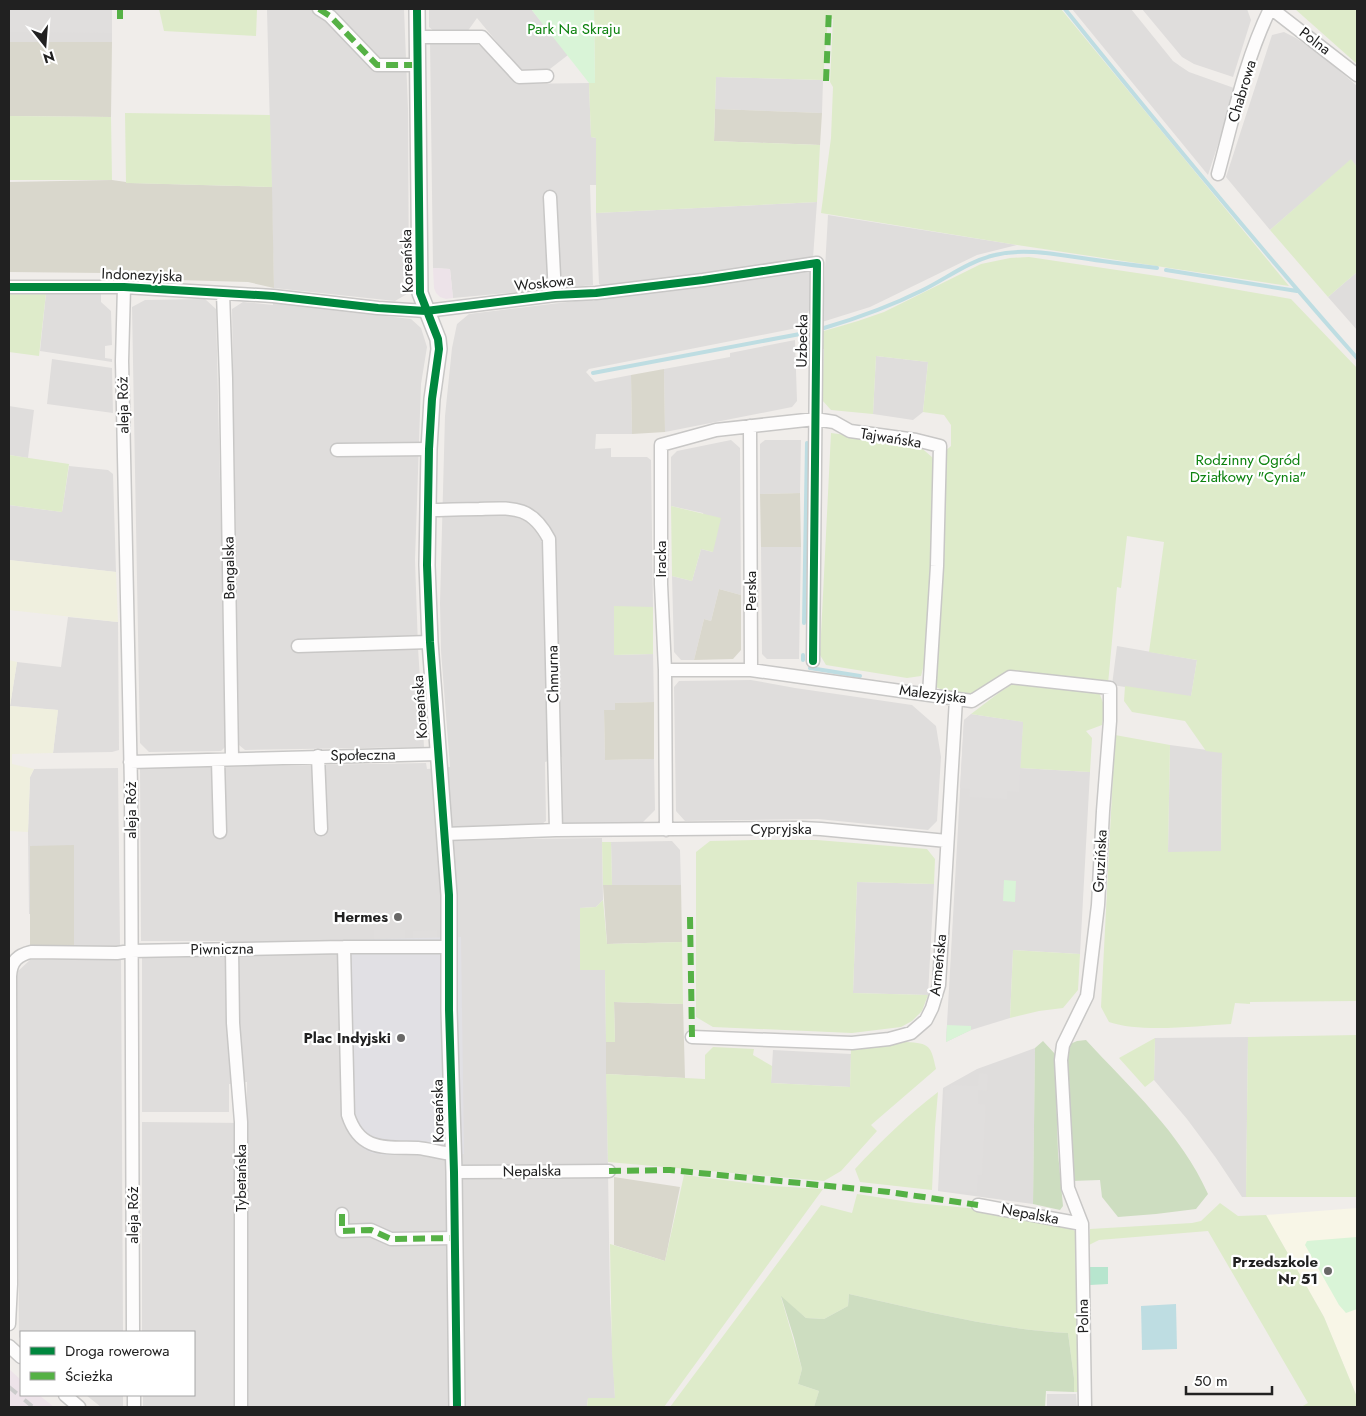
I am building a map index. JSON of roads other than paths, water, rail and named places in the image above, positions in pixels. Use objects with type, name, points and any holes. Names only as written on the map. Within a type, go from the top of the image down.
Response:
[{"type":"street","points":[[318,9],[330,16],[377,65],[418,65]]},
{"type":"street","name":"Koreańska","points":[[417,9],[420,293],[436,331],[439,350],[432,399],[429,449],[427,564],[430,642],[449,895],[457,1407]]},
{"type":"street","name":"Polna","points":[[1271,9],[1357,75]]},
{"type":"street","name":"Chabrowa","points":[[1218,174],[1240,92],[1261,28],[1271,9]]},
{"type":"street","points":[[418,37],[482,36],[519,77],[547,76]]},
{"type":"street","points":[[550,197],[555,295]]},
{"type":"street","name":"Woskowa","points":[[273,296],[378,308],[426,311],[555,295],[703,280],[817,263]]},
{"type":"street","name":"Uzbecka","points":[[813,661],[817,263]]},
{"type":"street","name":"Indonezyjska","points":[[9,287],[124,287],[273,296]]},
{"type":"street","name":"aleja Róż","points":[[124,287],[123,371],[130,762],[133,1331]]},
{"type":"street","name":"Bengalska","points":[[223,293],[232,758]]},
{"type":"street","name":"Iracka","points":[[666,830],[665,670],[661,584],[661,446],[716,430],[816,419]]},
{"type":"street","name":"Tajwańska","points":[[816,419],[834,422],[850,431],[916,440],[940,446],[937,566],[929,694]]},
{"type":"street","name":"Perska","points":[[750,426],[751,670]]},
{"type":"street","points":[[337,450],[429,449]]},
{"type":"street","name":"Chmurna","points":[[428,510],[511,508],[528,514],[542,525],[549,539],[556,830]]},
{"type":"street","points":[[298,646],[430,642]]},
{"type":"street","points":[[665,670],[751,670]]},
{"type":"street","name":"Malezyjska","points":[[751,670],[972,701],[1010,678],[1110,688]]},
{"type":"street","name":"Gruzińska","points":[[1082,1224],[1068,1188],[1061,1060],[1063,1045],[1069,1030],[1087,996],[1098,905],[1110,721],[1110,688]]},
{"type":"street","name":"Armeńska","points":[[692,1037],[852,1043],[889,1039],[911,1033],[927,1019],[939,985],[956,698]]},
{"type":"street","name":"Społeczna","points":[[130,762],[438,754]]},
{"type":"street","name":"Społeczna","points":[[318,756],[321,829]]},
{"type":"street","points":[[218,760],[220,832]]},
{"type":"street","name":"Cypryjska","points":[[556,830],[821,829],[947,841]]},
{"type":"street","points":[[444,834],[556,830]]},
{"type":"street","points":[[344,947],[348,1115],[352,1128],[364,1141],[373,1145],[387,1148],[421,1148],[452,1154]]},
{"type":"street","name":"Piwniczna","points":[[10,976],[11,967],[15,960],[21,954],[31,952],[117,953],[131,951],[232,949],[449,947]]},
{"type":"street","name":"Tybetańska","points":[[232,949],[234,1023],[241,1122],[241,1407]]},
{"type":"street","points":[[9,1324],[11,1284],[10,976]]},
{"type":"street","name":"Nepalska","points":[[454,1172],[609,1170]]},
{"type":"street","name":"Nepalska","points":[[978,1205],[1082,1224]]},
{"type":"street","points":[[342,1214],[342,1231],[371,1230],[391,1239],[455,1238]]},
{"type":"street","name":"Polna","points":[[1082,1224],[1085,1407]]},
{"type":"street","points":[[9,1346],[20,1355]]},
{"type":"street","points":[[66,1396],[79,1407]]},
{"type":"water","points":[[1176,1304],[1177,1349],[1142,1350],[1141,1306]]},
{"type":"waterway","points":[[1065,9],[1209,185],[1357,358]]},
{"type":"waterway","points":[[824,328],[887,306],[923,290],[976,261],[1005,253],[1049,253],[1157,268]]},
{"type":"waterway","points":[[1166,270],[1297,291]]},
{"type":"waterway","points":[[593,373],[800,334]]},
{"type":"waterway","points":[[804,623],[807,443]]},
{"type":"waterway","points":[[803,655],[803,660]]},
{"type":"waterway","points":[[810,668],[860,676]]},
{"type":"railway","points":[[9,1387],[33,1407]]},
{"type":"place","name":"Hermes","points":[[398,917]]},
{"type":"place","name":"Plac Indyjski","points":[[401,1038]]},
{"type":"place","name":"Przedszkole Nr 51","points":[[1328,1271]]},
{"type":"park label","name":"Park Na Skraju","points":[[574,29]]},
{"type":"park label","name":"Rodzinny Ogród Działkowy \"Cynia\"","points":[[1248,468]]}]
